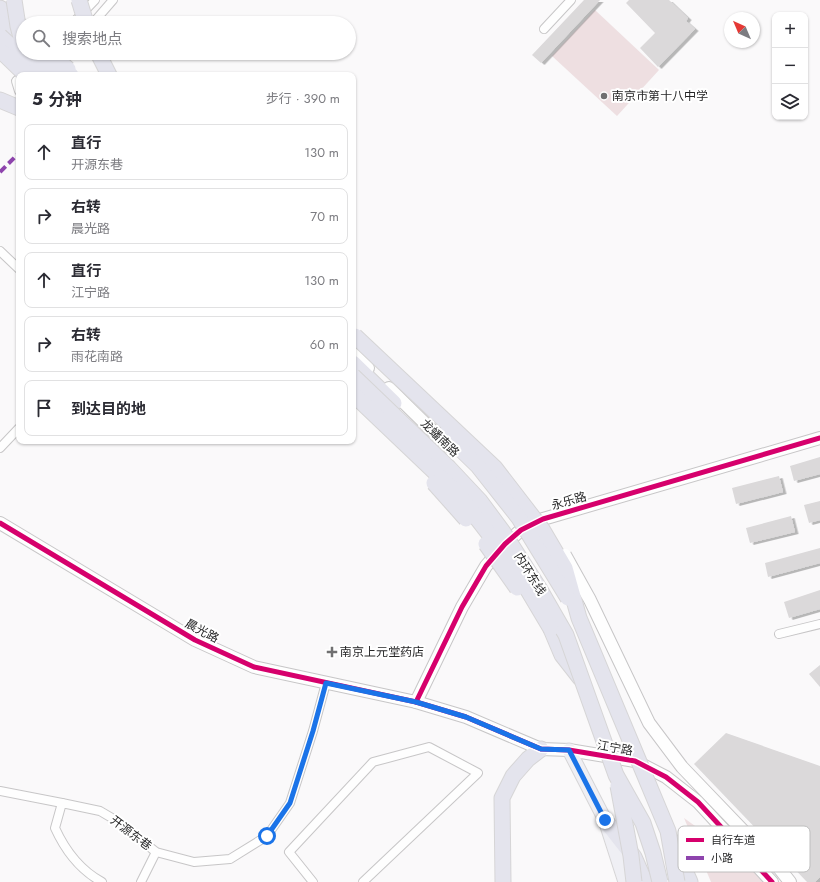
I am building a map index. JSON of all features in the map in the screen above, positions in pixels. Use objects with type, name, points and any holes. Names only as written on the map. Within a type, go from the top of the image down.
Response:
[{"type":"highway","points":[[14,0],[16,16]]},
{"type":"highway","points":[[79,0],[84,16]]},
{"type":"highway","points":[[0,8],[16,22]]},
{"type":"highway","points":[[0,22],[16,37]]},
{"type":"highway","points":[[0,36],[16,51]]},
{"type":"highway","points":[[0,49],[23,72]]},
{"type":"highway","points":[[0,49],[16,54]]},
{"type":"highway","points":[[26,60],[39,72]]},
{"type":"highway","points":[[28,60],[34,72]]},
{"type":"highway","points":[[36,60],[64,72]]},
{"type":"highway","points":[[58,60],[71,72]]},
{"type":"highway","points":[[102,60],[108,72]]},
{"type":"highway","points":[[0,100],[16,107]]},
{"type":"highway","points":[[356,340],[495,468],[542,529],[565,568],[579,618]]},
{"type":"highway","points":[[356,340],[478,466],[519,518],[546,559],[579,618]]},
{"type":"highway","name":"内环东线","points":[[356,365],[458,465],[488,498],[579,618],[668,832]]},
{"type":"highway","name":"内环东线","points":[[356,379],[449,468],[480,501],[503,532],[539,588],[566,635],[616,775]]},
{"type":"highway","points":[[356,397],[459,495],[513,565],[550,629],[562,655],[582,682]]},
{"type":"highway","points":[[376,408],[404,450],[462,513],[550,629]]},
{"type":"highway","points":[[503,882],[502,798],[512,776],[528,759],[541,749]]},
{"type":"highway","points":[[616,775],[632,856],[634,882]]},
{"type":"highway","points":[[616,775],[643,823],[653,853],[660,882]]},
{"type":"highway","points":[[605,820],[634,857],[645,882]]},
{"type":"highway","points":[[668,832],[677,882]]},
{"type":"highway","points":[[668,832],[678,855]]},
{"type":"highway","points":[[686,872],[690,882]]},
{"type":"main road","points":[[569,750],[605,820],[625,882]]},
{"type":"street","points":[[80,16],[95,0]]},
{"type":"street","points":[[99,16],[114,0]]},
{"type":"street","points":[[544,29],[572,0]]},
{"type":"street","points":[[25,72],[37,60]]},
{"type":"street","points":[[48,72],[58,60],[64,72]]},
{"type":"street","points":[[0,251],[16,266]]},
{"type":"street","name":"龙蟠南路","points":[[356,356],[478,476],[521,530]]},
{"type":"street","name":"龙蟠南路","points":[[356,389],[434,460],[463,491],[505,544]]},
{"type":"street","points":[[0,448],[16,431]]},
{"type":"street","name":"永乐路","points":[[416,702],[462,607],[486,566],[505,544],[521,530],[544,518],[820,438]]},
{"type":"street","points":[[495,468],[532,508],[562,550],[590,600],[649,723],[682,767],[739,826]]},
{"type":"street","name":"晨光路","points":[[0,522],[195,640],[254,668],[416,702]]},
{"type":"street","points":[[779,634],[820,624]]},
{"type":"street","name":"开源东巷","points":[[0,791],[100,811],[117,821],[156,852],[194,862],[230,859],[267,836],[290,803],[313,731],[326,683]]},
{"type":"street","name":"江宁路","points":[[416,702],[466,717],[541,749],[569,750],[635,761],[666,777],[698,802],[720,826]]},
{"type":"street","points":[[313,882],[289,852],[373,762],[429,747],[478,773],[363,882]]},
{"type":"street","points":[[62,803],[54,828],[61,842],[73,858],[94,878],[102,882]]},
{"type":"street","name":"开源东巷","points":[[140,882],[156,852]]},
{"type":"street","name":"江宁路","points":[[763,872],[772,882]]},
{"type":"street","points":[[782,872],[790,882]]},
{"type":"shaded area","points":[[595,10],[659,70],[617,116],[552,56]]},
{"type":"shaded area","points":[[684,818],[695,826],[687,826]]},
{"type":"shaded area","points":[[707,872],[756,872],[765,882],[711,882]]},
{"type":"building","points":[[584,0],[600,0],[541,63],[532,55]]},
{"type":"building","points":[[629,0],[669,0],[688,18],[686,21],[695,29],[658,67],[640,48],[655,33],[626,3]]},
{"type":"building","points":[[820,457],[820,474],[794,481],[790,466]]},
{"type":"building","points":[[779,476],[783,492],[736,504],[732,488]]},
{"type":"building","points":[[820,501],[820,520],[809,523],[804,505]]},
{"type":"building","points":[[791,516],[795,532],[750,543],[746,528]]},
{"type":"building","points":[[820,548],[820,563],[768,577],[765,563]]},
{"type":"building","points":[[820,590],[820,609],[789,618],[784,602]]},
{"type":"building","points":[[820,665],[820,687],[809,674]]},
{"type":"building","points":[[726,733],[820,766],[820,877],[815,882],[807,882],[797,872],[810,872],[810,826],[753,826],[694,764]]},
{"type":"marked path","points":[[0,172],[16,156]]},
{"type":"cycle path","points":[[416,702],[462,607],[486,566],[505,544],[521,530],[543,519],[820,438]]},
{"type":"cycle path","points":[[0,523],[195,640],[254,667],[416,702],[466,717],[541,749],[569,750],[635,761],[666,777],[698,802],[720,826]]},
{"type":"cycle path","points":[[763,872],[772,882]]},
{"type":"place","name":"南京市第十八中学","points":[[604,96]]},
{"type":"place","name":"南京上元堂药店","points":[[332,652]]},
{"type":"route","points":[[267,836],[290,803],[313,731],[326,683],[416,702],[466,717],[541,749],[569,750],[605,820]]}]
